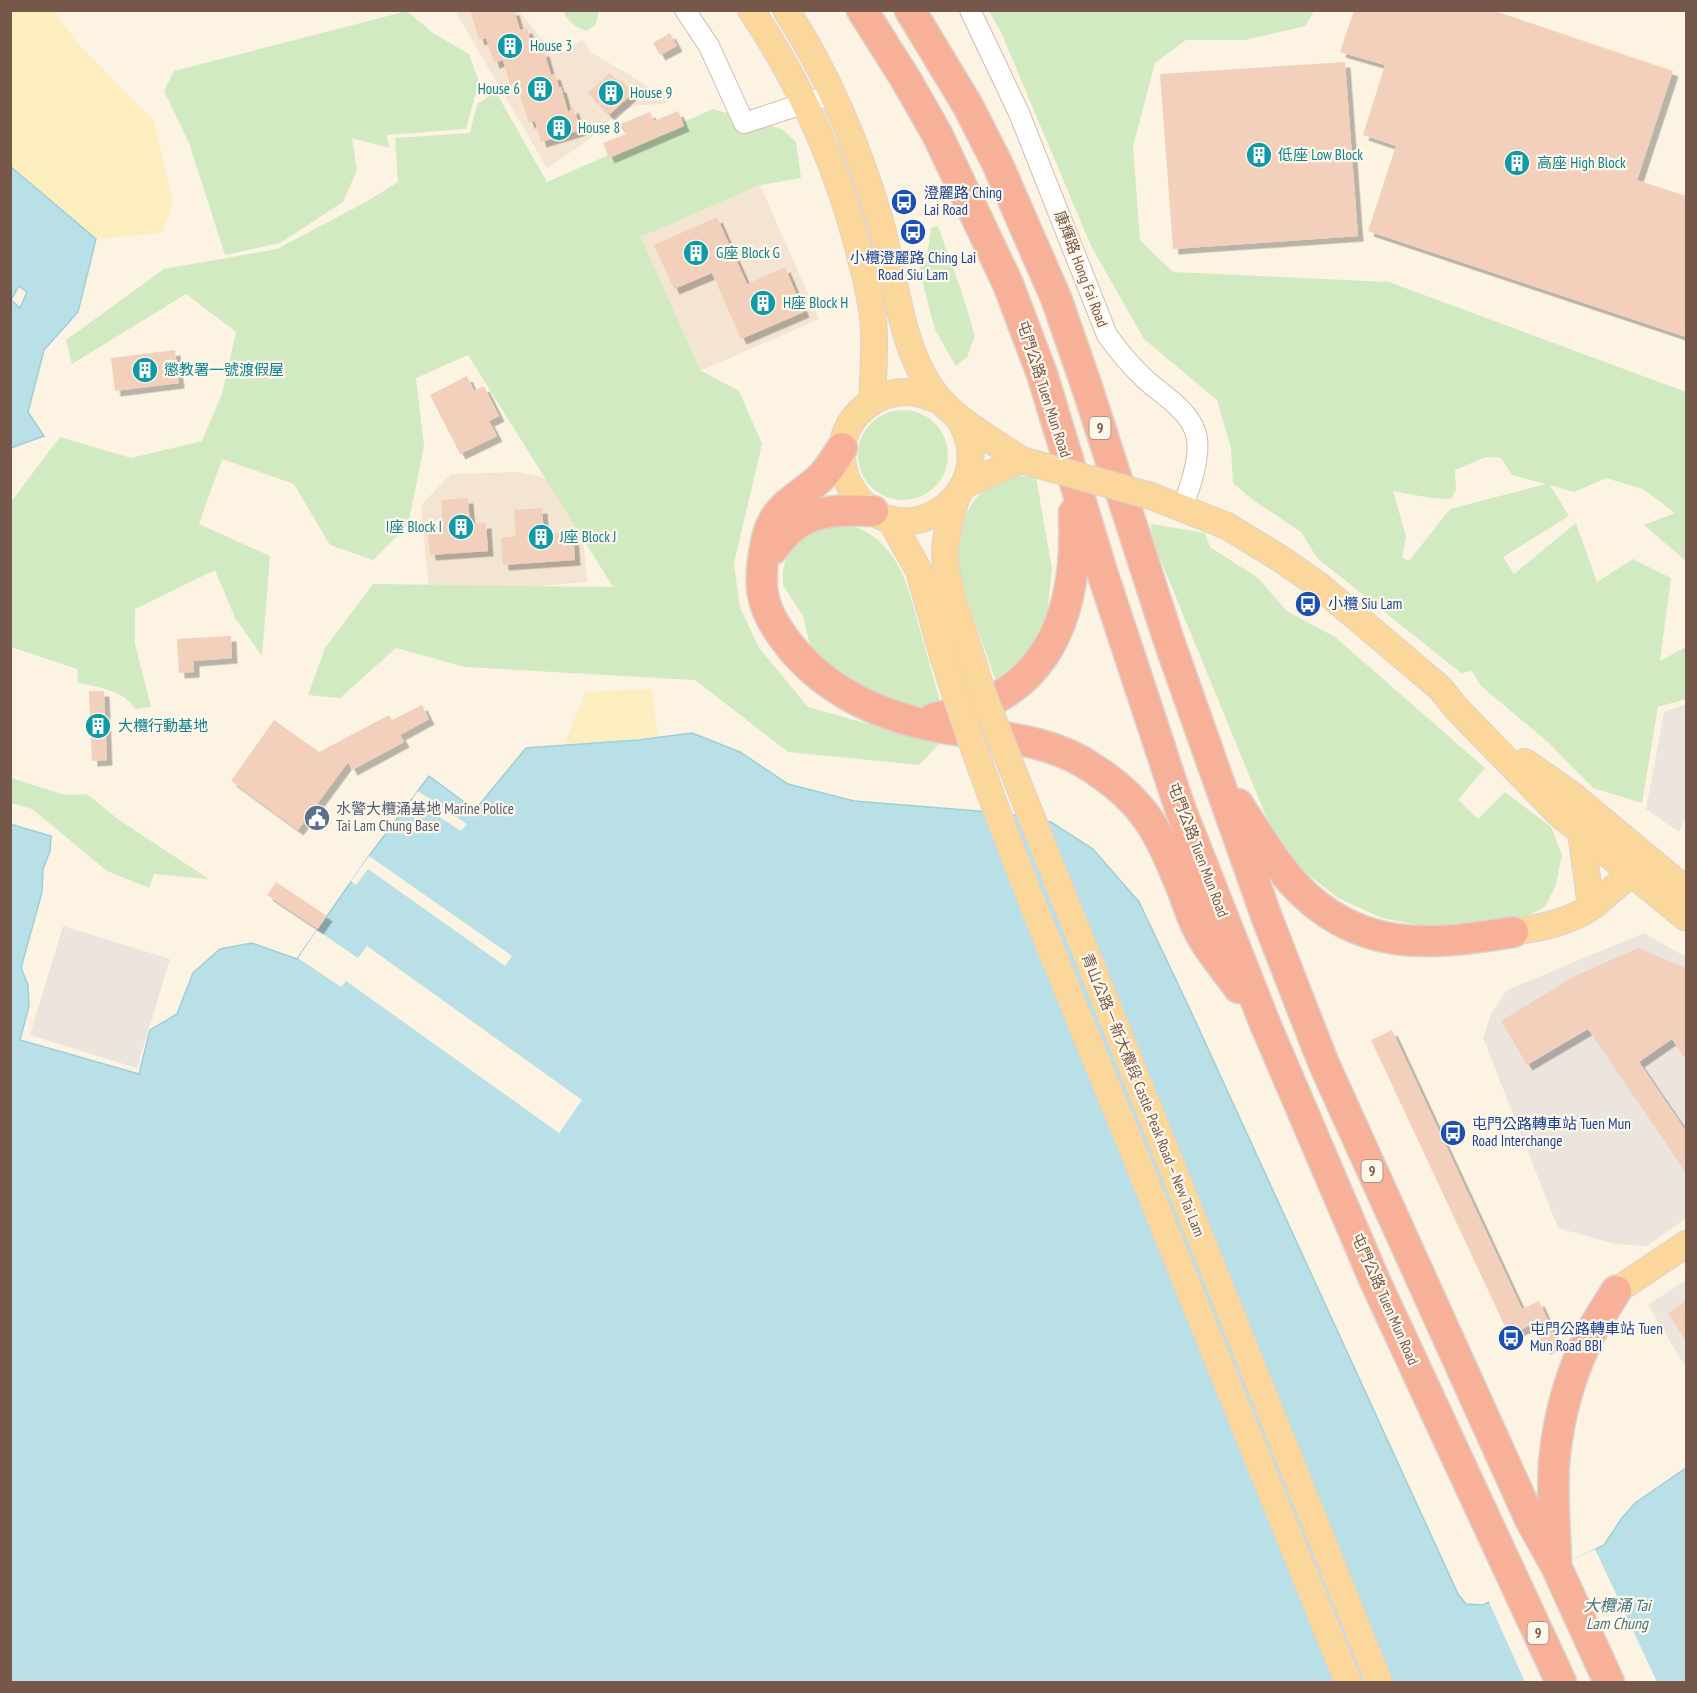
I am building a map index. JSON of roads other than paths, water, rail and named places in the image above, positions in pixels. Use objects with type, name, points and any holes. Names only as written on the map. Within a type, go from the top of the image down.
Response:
[{"type":"highway","name":"屯門公路 Tuen Mun Road","points":[[862,10],[937,134],[1008,284],[1042,374],[1072,478],[1180,808],[1266,1026],[1375,1281],[1561,1683]]},
{"type":"highway","name":"9","points":[[910,10],[968,106],[997,162],[1056,298],[1087,387],[1168,641],[1267,918],[1324,1064],[1530,1519],[1556,1566],[1609,1683]]},
{"type":"highway","points":[[842,448],[824,474],[785,507],[772,522],[767,536],[762,567],[762,592],[768,614],[797,655],[816,674],[838,690],[886,713],[939,727],[1042,744],[1066,753],[1115,783],[1133,799],[1155,828],[1200,933],[1266,1026]]},
{"type":"highway","points":[[886,713],[933,718],[962,712],[1002,694],[1017,685],[1031,672],[1053,640],[1068,600],[1073,569],[1075,525],[1072,478]]},
{"type":"highway","points":[[762,567],[790,528],[803,520],[839,509],[882,515]]},
{"type":"highway","points":[[1214,766],[1291,881],[1309,899],[1352,927],[1376,935],[1423,942],[1459,941],[1513,932]]},
{"type":"highway","points":[[1556,1566],[1555,1455],[1561,1421],[1584,1346],[1616,1291]]},
{"type":"main road","points":[[751,10],[806,104],[840,187],[852,224],[869,290],[873,319],[872,401]]},
{"type":"main road","points":[[786,10],[846,122],[881,224],[905,327],[925,378],[948,407],[965,427],[970,442],[972,458],[969,474],[960,492],[942,511],[926,518],[906,521],[882,515],[859,501],[849,486],[843,467],[842,448],[847,430],[853,419],[872,401],[889,394],[907,392],[924,394],[948,407],[1021,460],[1151,496],[1227,526],[1317,584],[1440,688],[1470,723],[1559,814],[1581,832],[1686,890]]},
{"type":"main road","points":[[960,492],[1021,460]]},
{"type":"main road","name":"青山公路－新大欖段 Castle Peak Road – New Tai Lam","points":[[960,492],[949,526],[945,558],[948,577],[984,697],[1379,1683]]},
{"type":"main road","name":"青山公路－新大欖段 Castle Peak Road – New Tai Lam","points":[[882,515],[919,571],[942,656],[997,815],[1348,1683]]},
{"type":"main road","points":[[1470,723],[1572,795],[1643,866],[1686,918]]},
{"type":"main road","points":[[1581,832],[1591,907]]},
{"type":"main road","points":[[1513,932],[1564,921],[1591,907],[1643,866]]},
{"type":"main road","points":[[1616,1291],[1686,1244]]},
{"type":"street","points":[[685,10],[709,46],[744,123],[833,94]]},
{"type":"street","name":"康輝路 Hong Fai Road","points":[[970,10],[1035,151],[1107,335],[1117,350],[1180,410],[1196,431],[1196,461],[1182,508]]},
{"type":"water","points":[[10,166],[96,239],[78,312],[44,350],[28,412],[44,436],[11,448]],"holes":[[[19,286],[27,292],[20,308],[11,300]]]},
{"type":"water","name":"大欖涌 Tai Lam Chung","points":[[692,733],[740,752],[788,784],[854,801],[1003,813],[1051,822],[1093,849],[1139,902],[1458,1594],[1466,1604],[1483,1605],[1604,1545],[1635,1503],[1686,1468],[1686,1682],[11,1682],[10,824],[51,836],[50,851],[43,869],[42,892],[21,968],[28,985],[29,1006],[20,1040],[139,1074],[150,1030],[177,1014],[193,973],[220,949],[252,943],[297,959],[369,856],[429,776],[475,810],[526,748],[638,740]]},
{"type":"place","name":"House 3","points":[[510,46]]},
{"type":"place","name":"House 6","points":[[540,89]]},
{"type":"place","name":"House 9","points":[[611,93]]},
{"type":"place","name":"House 8","points":[[559,128]]},
{"type":"place","name":"低座 Low Block","points":[[1259,155]]},
{"type":"place","name":"高座 High Block","points":[[1517,163]]},
{"type":"place","name":"澄麗路 Ching Lai Road","points":[[904,202]]},
{"type":"place","name":"小欖澄麗路 Ching Lai Road Siu Lam","points":[[913,232]]},
{"type":"place","name":"G座 Block G","points":[[696,253]]},
{"type":"place","name":"H座 Block H","points":[[763,303]]},
{"type":"place","name":"懲教署一號渡假屋","points":[[145,370]]},
{"type":"place","name":"I座 Block I","points":[[461,527]]},
{"type":"place","name":"J座 Block J","points":[[541,537]]},
{"type":"place","name":"小欖 Siu Lam","points":[[1308,604]]},
{"type":"place","name":"大欖行動基地","points":[[98,726]]},
{"type":"place","name":"水警大欖涌基地 Marine Police Tai Lam Chung Base","points":[[317,818]]},
{"type":"place","name":"屯門公路轉車站 Tuen Mun Road Interchange","points":[[1453,1133]]},
{"type":"place","name":"屯門公路轉車站 Tuen Mun Road BBI","points":[[1511,1338]]}]
